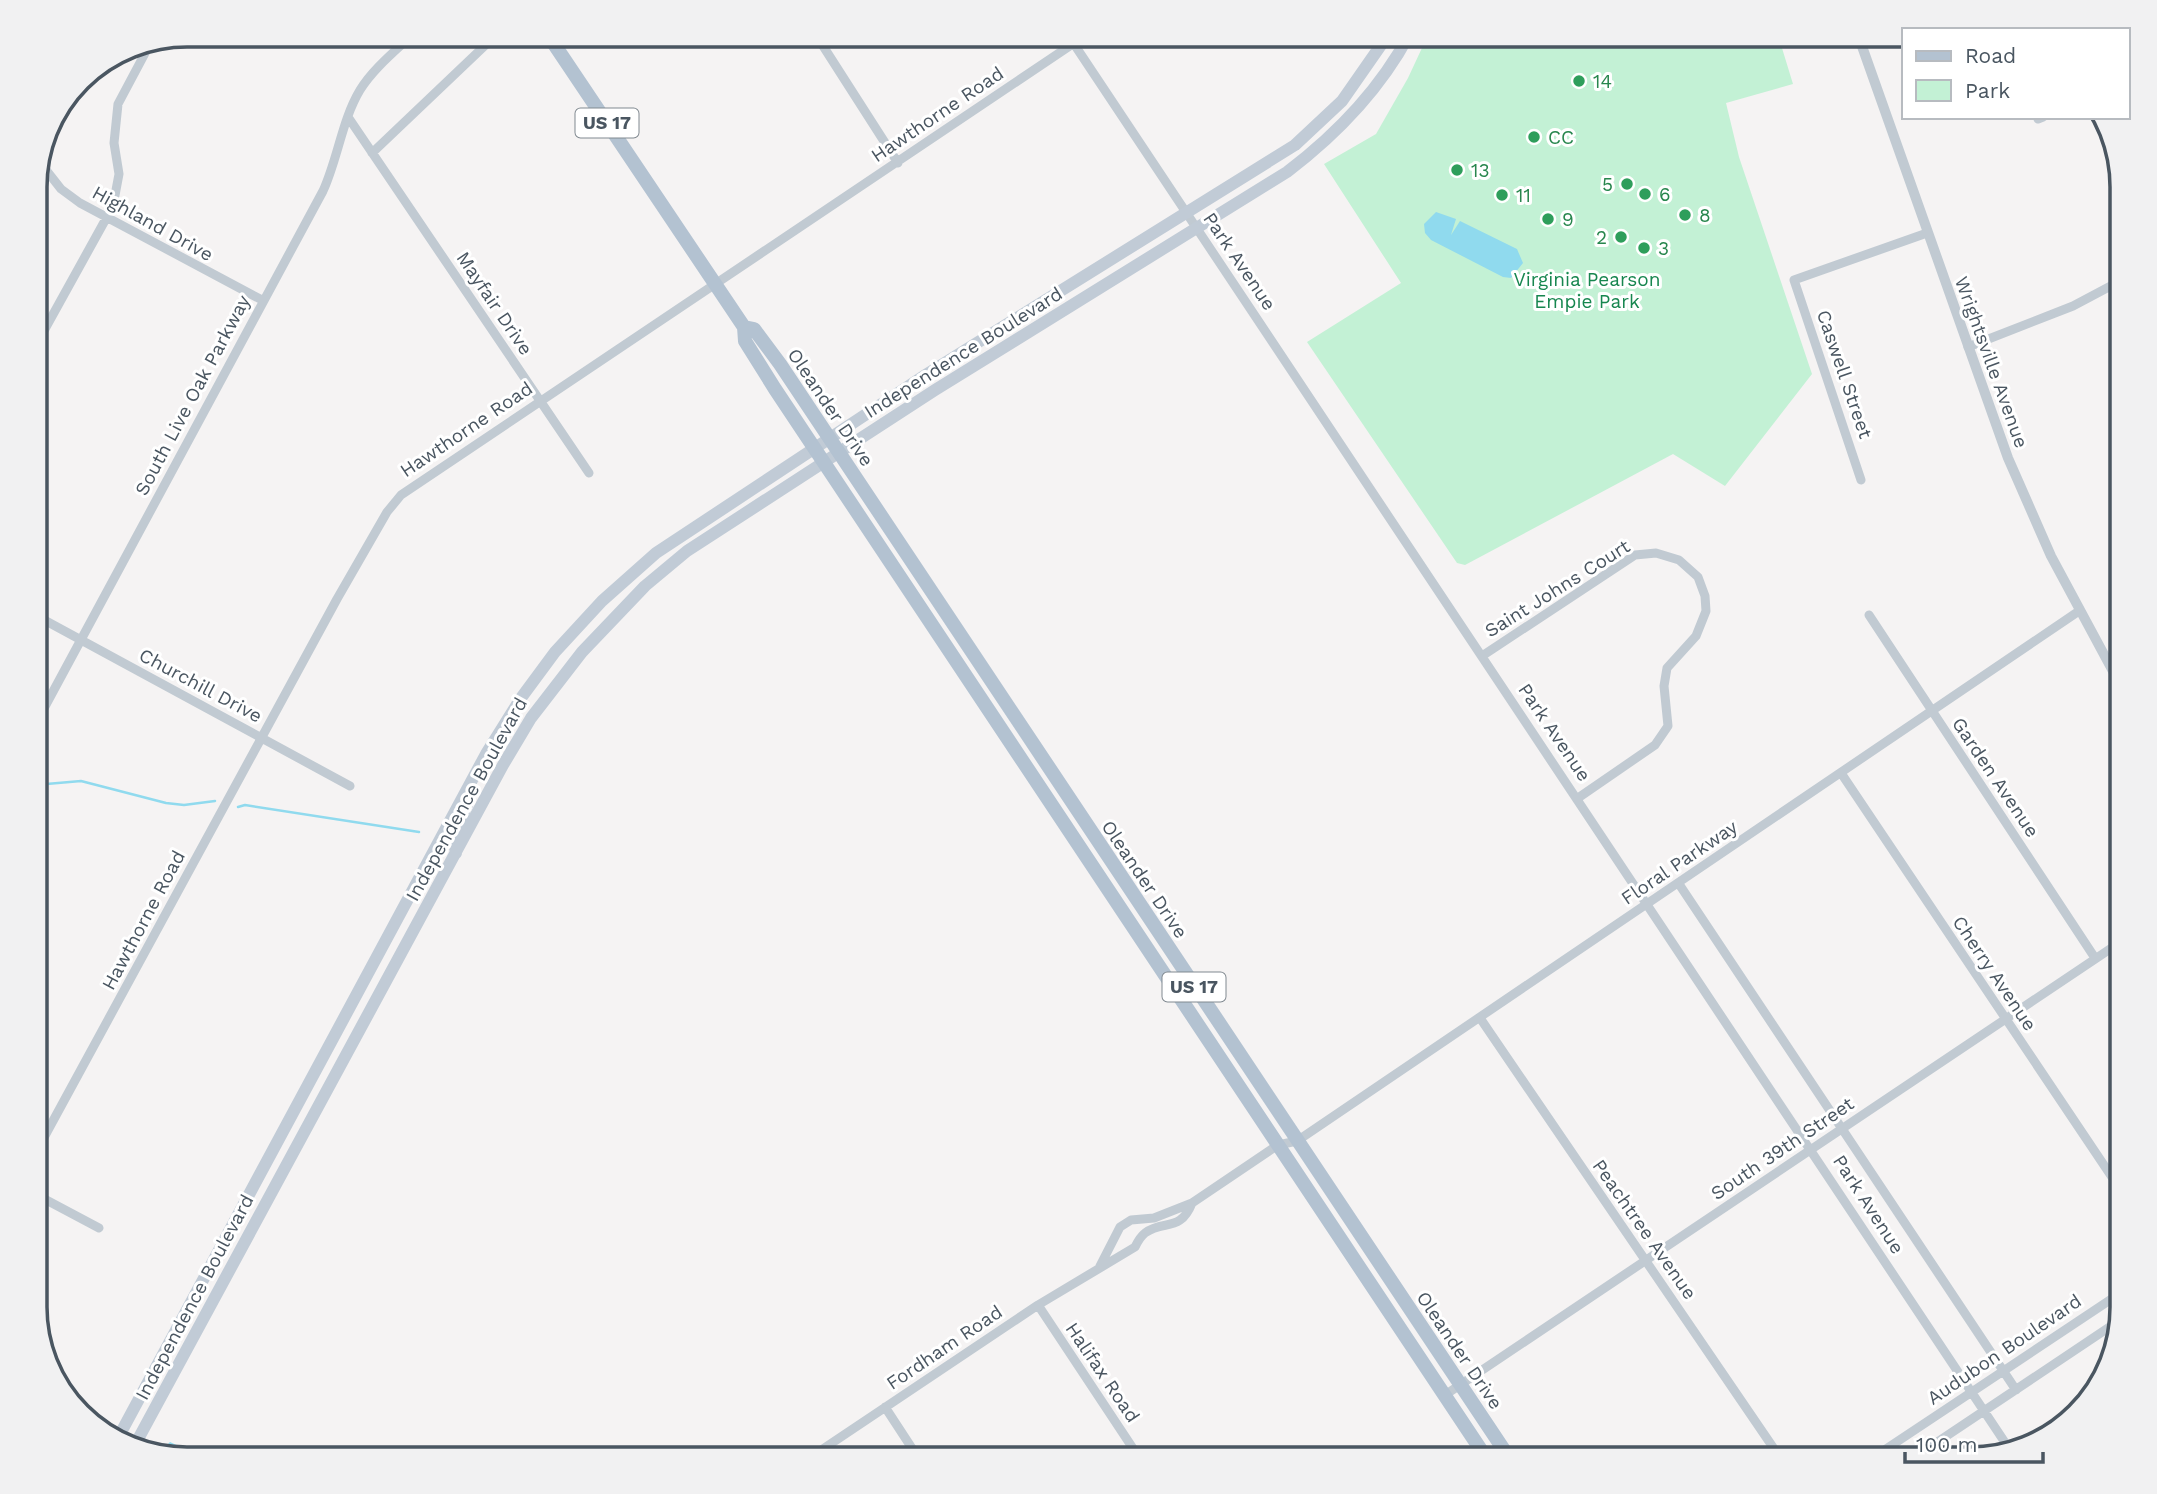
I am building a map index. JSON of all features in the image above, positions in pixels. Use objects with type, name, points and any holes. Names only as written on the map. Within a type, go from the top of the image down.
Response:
[{"type":"main road","name":"Oleander Drive","points":[[556,47],[744,327],[746,341],[824,463],[1479,1447]]},
{"type":"main road","name":"Independence Boulevard","points":[[122,1430],[486,754],[547,662],[582,621],[631,574],[679,536],[927,374],[1273,160],[1313,131],[1356,83],[1380,47]]},
{"type":"main road","name":"Independence Boulevard","points":[[139,1438],[531,718],[599,634],[646,586],[698,543],[935,390],[1258,192],[1333,136],[1378,85],[1402,47]]},
{"type":"main road","name":"Oleander Drive","points":[[744,327],[754,329],[830,439],[1502,1447]]},
{"type":"main road","points":[[456,853],[453,837],[486,754]]},
{"type":"street","name":"South Live Oak Parkway","points":[[48,701],[334,167],[348,117],[366,82],[400,47]]},
{"type":"street","points":[[348,117],[372,153],[483,47]]},
{"type":"street","points":[[824,47],[898,163]]},
{"type":"street","name":"Hawthorne Road","points":[[48,1130],[261,738],[393,505],[410,487],[898,163],[1060,47]]},
{"type":"street","name":"Park Avenue","points":[[1076,47],[2005,1442]]},
{"type":"street","name":"Wrightsville Avenue","points":[[1862,47],[2018,482],[2079,611],[2110,667]]},
{"type":"street","points":[[48,324],[116,197],[119,174],[114,143],[118,104],[144,54]]},
{"type":"street","name":"Mayfair Drive","points":[[372,153],[589,473]]},
{"type":"street","name":"Highland Drive","points":[[48,171],[68,194],[262,300]]},
{"type":"street","name":"Caswell Street","points":[[1861,480],[1794,280],[1927,233]]},
{"type":"street","points":[[1968,347],[2073,306],[2110,286]]},
{"type":"street","name":"Saint Johns Court","points":[[1482,656],[1638,554],[1673,557],[1698,577],[1705,596],[1705,615],[1696,636],[1667,668],[1664,686],[1669,716],[1664,734],[1655,745],[1578,798]]},
{"type":"street","name":"Floral Parkway","points":[[1297,1141],[2079,611]]},
{"type":"street","name":"Garden Avenue","points":[[1869,615],[2095,958]]},
{"type":"street","name":"Churchill Drive","points":[[48,622],[351,786]]},
{"type":"street","name":"Cherry Avenue","points":[[1841,773],[2110,1174]]},
{"type":"street","name":"Park Avenue","points":[[1679,884],[2016,1390]]},
{"type":"street","name":"South 39th Street","points":[[1445,1395],[2110,949]]},
{"type":"street","name":"Peachtree Avenue","points":[[1480,1018],[1773,1447]]},
{"type":"street","name":"Fordham Road","points":[[1100,1266],[1119,1227],[1131,1220],[1154,1219],[1192,1203],[1278,1145],[1297,1141]]},
{"type":"street","points":[[48,1201],[99,1228]]},
{"type":"street","name":"Fordham Road","points":[[826,1447],[1038,1305],[1135,1247],[1145,1233],[1178,1222],[1187,1215],[1192,1203]]},
{"type":"street","name":"Audubon Boulevard","points":[[1889,1447],[2110,1300]]},
{"type":"street","name":"Halifax Road","points":[[1038,1305],[1132,1447]]},
{"type":"street","points":[[1930,1447],[2108,1328]]},
{"type":"street","points":[[885,1408],[911,1447]]},
{"type":"green space","name":"Virginia Pearson Empie Park","points":[[1422,47],[1782,47],[1793,84],[1726,103],[1739,157],[1812,374],[1725,486],[1673,454],[1465,565],[1457,563],[1307,342],[1401,283],[1324,164],[1376,134]]},
{"type":"water","points":[[1436,212],[1456,219],[1451,235],[1460,221],[1517,249],[1523,263],[1511,278],[1503,277],[1431,240],[1425,233],[1424,224]]},
{"type":"waterway","points":[[48,784],[81,781],[166,803],[184,805],[215,801]]},
{"type":"waterway","points":[[238,807],[245,805],[419,832]]},
{"type":"place","name":"14","points":[[1579,81]]},
{"type":"place","name":"CC","points":[[1534,137]]},
{"type":"place","name":"13","points":[[1457,170]]},
{"type":"place","name":"5","points":[[1627,184]]},
{"type":"place","name":"6","points":[[1645,194]]},
{"type":"place","name":"11","points":[[1502,195]]},
{"type":"place","name":"8","points":[[1685,215]]},
{"type":"place","name":"9","points":[[1548,219]]},
{"type":"place","name":"2","points":[[1621,237]]},
{"type":"place","name":"3","points":[[1644,248]]}]
